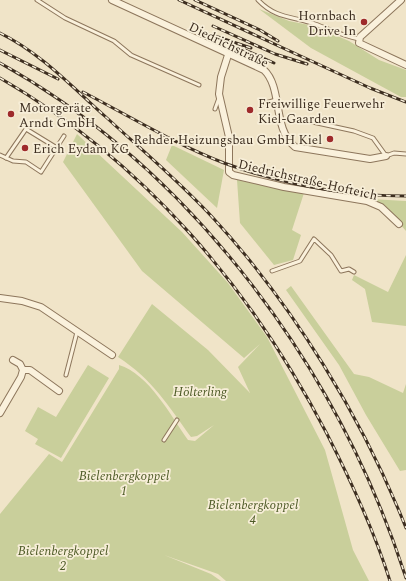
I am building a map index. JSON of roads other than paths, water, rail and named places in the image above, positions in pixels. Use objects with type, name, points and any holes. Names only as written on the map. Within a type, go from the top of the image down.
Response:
[{"type":"street","name":"Diedrichstraße","points":[[112,0],[267,74],[271,79],[284,134],[295,148],[370,159],[386,156]]},
{"type":"street","points":[[401,0],[359,40],[359,43],[362,46],[406,65]]},
{"type":"street","name":"Diedrichstraße-Hofteich","points":[[228,55],[221,78],[219,97],[228,137],[229,172],[232,175],[284,187],[367,201],[381,207],[399,224]]},
{"type":"street","points":[[0,298],[22,301],[41,307],[112,356]]},
{"type":"street","points":[[0,413],[21,377],[23,370],[20,364],[13,360]]},
{"type":"street","points":[[23,370],[30,370],[59,391]]},
{"type":"lane","points":[[37,0],[65,18],[114,41],[131,55],[199,85]]},
{"type":"lane","points":[[258,0],[271,11],[285,18],[313,23],[359,40]]},
{"type":"lane","points":[[215,109],[219,97]]},
{"type":"lane","points":[[262,104],[276,100]]},
{"type":"lane","points":[[308,121],[354,131],[373,138],[386,156],[394,153],[406,154]]},
{"type":"lane","points":[[6,158],[26,129],[57,148]]},
{"type":"lane","points":[[0,154],[13,161],[26,162],[41,172],[64,136]]},
{"type":"lane","points":[[272,271],[300,261],[314,239],[331,255],[341,271],[349,269],[354,272]]},
{"type":"lane","points":[[66,374],[77,332]]},
{"type":"lane","points":[[164,440],[177,420]]},
{"type":"railway","points":[[179,0],[370,88],[406,102]]},
{"type":"railway","points":[[195,0],[260,30],[278,41]]},
{"type":"railway","points":[[213,26],[275,54],[307,64]]},
{"type":"railway","points":[[0,33],[29,50],[69,83],[162,167],[214,219],[243,252],[271,288],[324,365],[369,446],[389,487],[406,528]]},
{"type":"railway","points":[[212,35],[251,48]]},
{"type":"railway","points":[[243,49],[274,63]]},
{"type":"railway","points":[[0,50],[58,79]]},
{"type":"railway","points":[[0,63],[70,107],[135,159],[196,218],[250,283],[299,352],[341,425],[377,501],[406,578]]},
{"type":"railway","points":[[0,78],[52,111],[101,148],[147,189],[189,232],[228,279],[264,328],[297,380],[327,434],[362,506],[390,581]]},
{"type":"railway","points":[[83,92],[152,129],[224,163],[291,183],[360,194],[406,196]]},
{"type":"place","name":"Hornbach Drive In","points":[[364,22]]},
{"type":"place","name":"Freiwillige Feuerwehr Kiel-Gaarden","points":[[250,110]]},
{"type":"place","name":"Motorgeräte Arndt GmbH","points":[[11,114]]},
{"type":"place","name":"Rehder Heizungsbau GmbH Kiel","points":[[330,139]]},
{"type":"place","name":"Erich Eydam KG","points":[[25,148]]},
{"type":"park label","name":"Hölterling","points":[[200,391]]},
{"type":"park label","name":"Bielenbergkoppel 1","points":[[124,482]]},
{"type":"park label","name":"Bielenbergkoppel 4","points":[[253,512]]},
{"type":"park label","name":"Bielenbergkoppel 2","points":[[63,558]]}]
